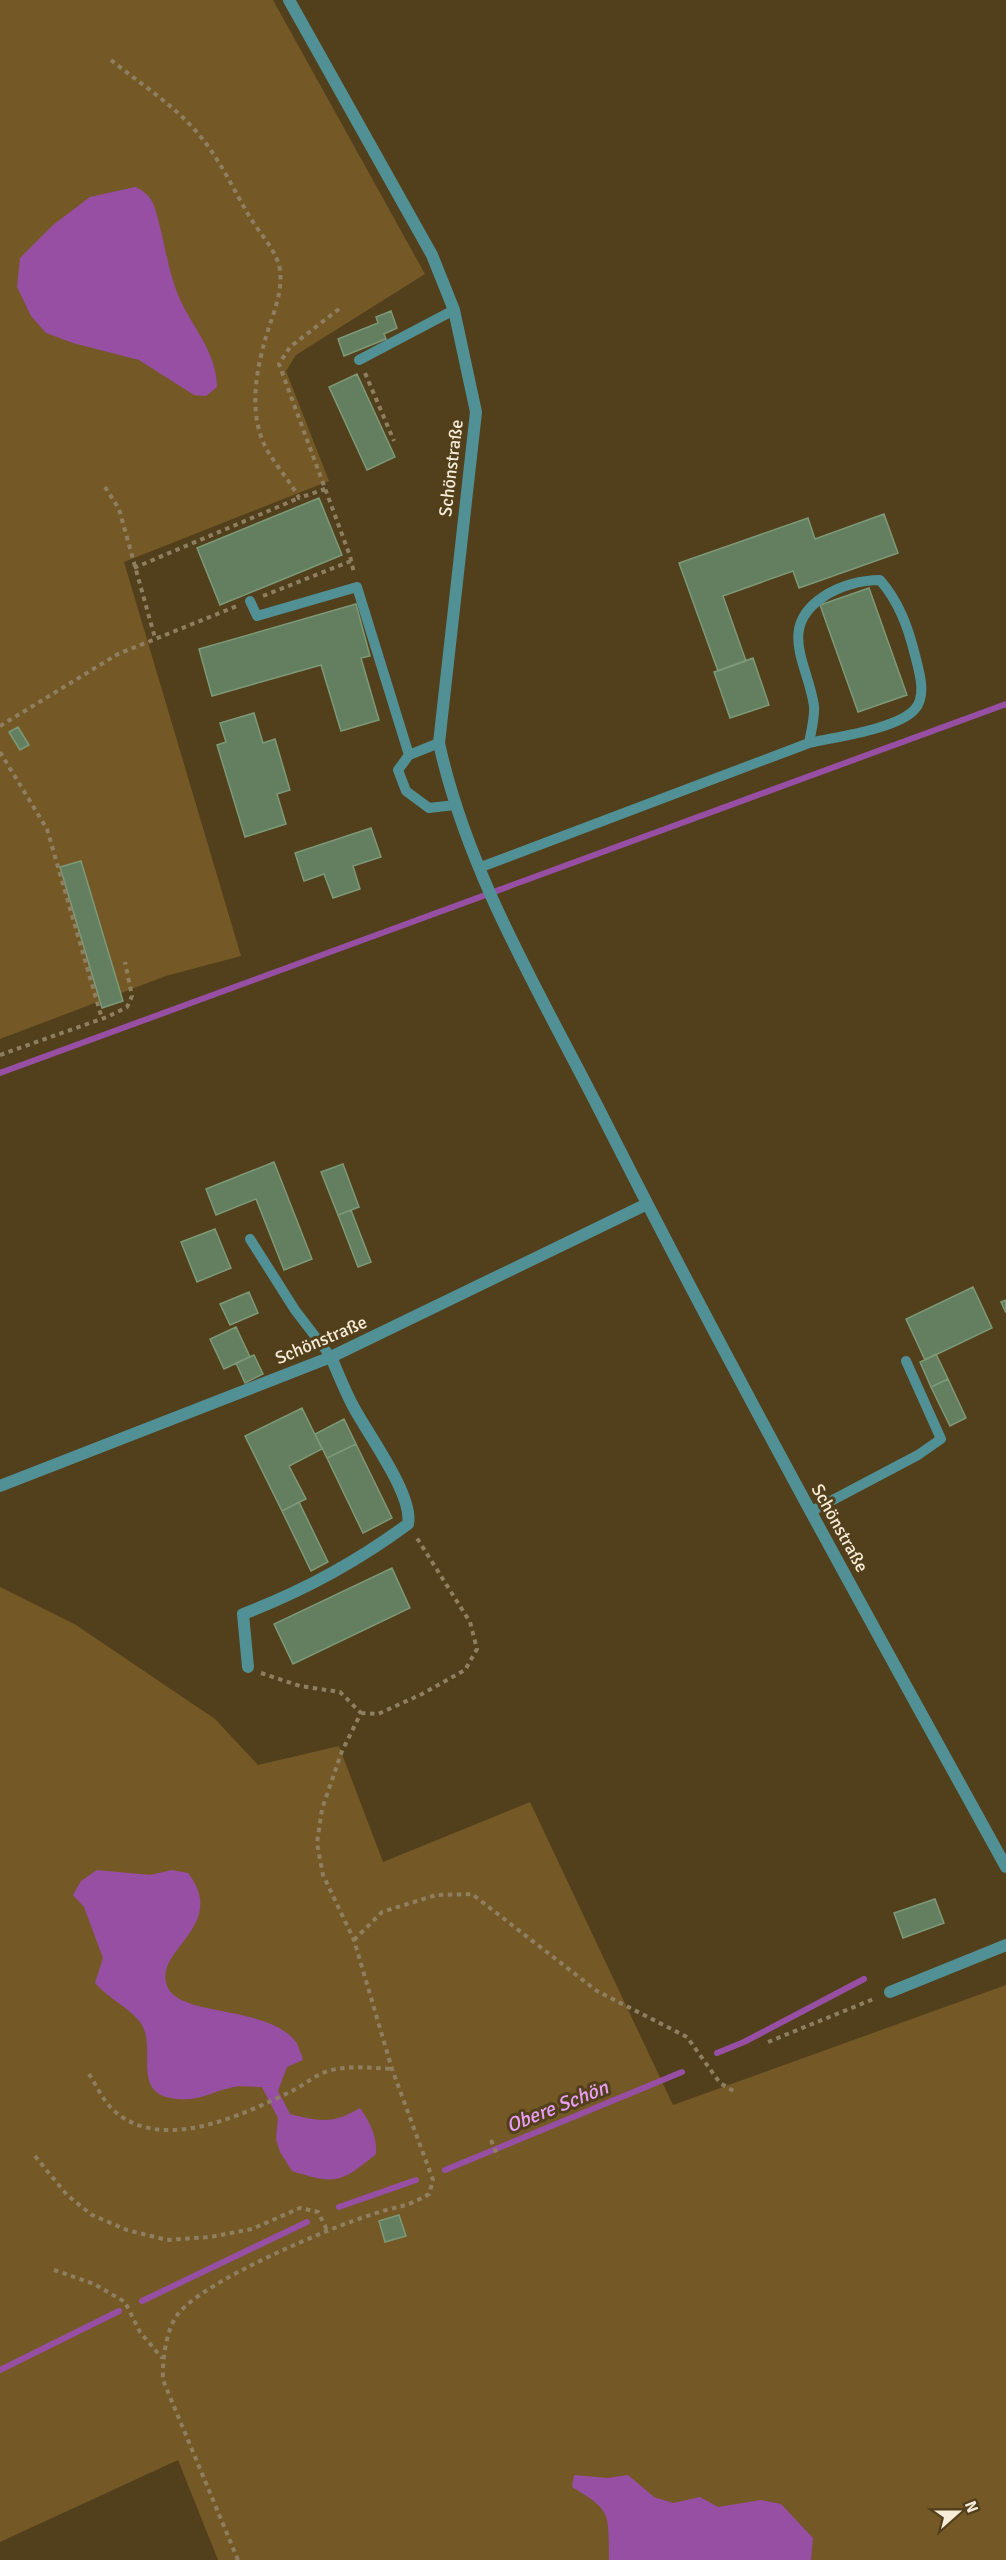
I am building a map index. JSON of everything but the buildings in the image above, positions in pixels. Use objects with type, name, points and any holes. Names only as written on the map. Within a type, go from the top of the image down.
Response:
[{"type":"street","name":"Schönstraße","points":[[289,0],[432,255],[454,309],[476,412],[439,743],[455,805],[496,904],[647,1204],[810,1512],[1006,1867]]},
{"type":"street","name":"Schönstraße","points":[[0,1486],[331,1357],[647,1204]]},
{"type":"street","points":[[248,1667],[243,1614],[278,1600],[367,1554],[408,1524],[410,1515],[399,1488],[351,1404],[331,1357]]},
{"type":"street","points":[[890,1992],[1006,1945]]},
{"type":"lane","points":[[359,360],[454,309]]},
{"type":"lane","points":[[481,867],[809,743],[901,719],[916,708],[921,694],[920,677],[908,627],[892,594],[880,580],[864,580],[829,592],[808,606],[798,628],[800,656],[814,707],[809,743]]},
{"type":"lane","points":[[250,601],[257,616],[357,587],[409,755]]},
{"type":"lane","points":[[439,743],[409,755],[398,770],[406,791],[429,808],[455,805]]},
{"type":"lane","points":[[250,1239],[295,1310],[331,1357]]},
{"type":"lane","points":[[810,1512],[918,1455],[941,1439],[906,1361]]},
{"type":"path","points":[[111,60],[181,115],[203,139],[223,167],[250,218],[274,254],[280,271],[278,300],[258,366],[255,392],[264,444],[299,498]]},
{"type":"path","points":[[339,309],[290,347],[279,364],[326,489],[351,561],[357,587]]},
{"type":"path","points":[[359,360],[394,441]]},
{"type":"path","points":[[105,486],[119,509],[155,638]]},
{"type":"path","points":[[134,568],[299,498],[326,489]]},
{"type":"path","points":[[0,726],[118,654],[351,561]]},
{"type":"path","points":[[0,752],[46,829],[102,1019]]},
{"type":"path","points":[[0,1055],[102,1019],[127,1007],[132,996],[125,962]]},
{"type":"path","points":[[248,1667],[271,1679],[340,1692],[361,1713],[378,1714],[422,1694],[465,1670],[477,1649],[470,1622],[408,1524]]},
{"type":"path","points":[[238,2560],[163,2380],[162,2358],[177,2315],[202,2292],[327,2230],[376,2213],[408,2207],[429,2194],[433,2180],[392,2069],[354,1940],[323,1875],[317,1843],[322,1809],[342,1751],[361,1713]]},
{"type":"path","points":[[354,1940],[382,1912],[436,1895],[472,1894],[597,1991],[687,2037],[720,2083],[735,2092]]},
{"type":"path","points":[[768,2042],[890,1992]]},
{"type":"path","points":[[89,2074],[111,2108],[130,2121],[159,2130],[181,2130],[247,2112],[296,2089],[327,2071],[349,2068],[392,2069]]},
{"type":"path","points":[[491,2140],[498,2157]]},
{"type":"path","points":[[35,2156],[67,2195],[92,2215],[127,2230],[167,2240],[210,2237],[252,2229],[300,2208],[318,2212],[327,2230]]},
{"type":"path","points":[[54,2270],[94,2284],[124,2302],[140,2332],[162,2358]]},
{"type":"shaded area","points":[[0,0],[273,0],[425,274],[296,355],[286,371],[329,481],[124,562],[241,956],[166,976],[0,1039]]},
{"type":"shaded area","points":[[135,187],[149,197],[154,206],[178,295],[213,362],[217,387],[206,396],[194,395],[139,360],[73,343],[46,333],[31,316],[17,287],[20,258],[53,225],[90,197]]},
{"type":"shaded area","points":[[0,1587],[76,1625],[215,1719],[258,1765],[339,1746],[383,1862],[530,1802],[673,2105],[1006,1985],[1006,2560],[218,2560],[178,2460],[0,2542]]},
{"type":"shaded area","points":[[97,1870],[150,1875],[172,1870],[188,1873],[198,1892],[200,1909],[187,1937],[169,1962],[165,1975],[168,1988],[176,1997],[190,2003],[247,2016],[283,2030],[296,2042],[303,2060],[287,2067],[278,2091],[290,2114],[325,2120],[341,2117],[360,2108],[372,2130],[376,2154],[354,2171],[337,2179],[319,2178],[292,2171],[280,2152],[276,2139],[278,2118],[262,2087],[234,2087],[185,2099],[162,2096],[153,2089],[147,2068],[145,2032],[140,2022],[95,1983],[103,1958],[84,1907],[73,1895],[81,1881]]},
{"type":"shaded area","points":[[574,2475],[607,2478],[628,2475],[654,2497],[673,2503],[700,2497],[718,2507],[761,2500],[781,2504],[813,2538],[811,2560],[609,2560],[606,2515],[595,2502],[572,2487]]},
{"type":"waterway","points":[[0,1073],[1006,704]]},
{"type":"waterway","name":"Obere Schön","points":[[717,2053],[744,2042],[864,1979]]},
{"type":"waterway","name":"Obere Schön","points":[[445,2170],[682,2072]]},
{"type":"waterway","name":"Obere Schön","points":[[339,2207],[416,2180]]},
{"type":"waterway","name":"Obere Schön","points":[[142,2301],[307,2222]]},
{"type":"waterway","name":"Obere Schön","points":[[0,2370],[119,2311]]}]
